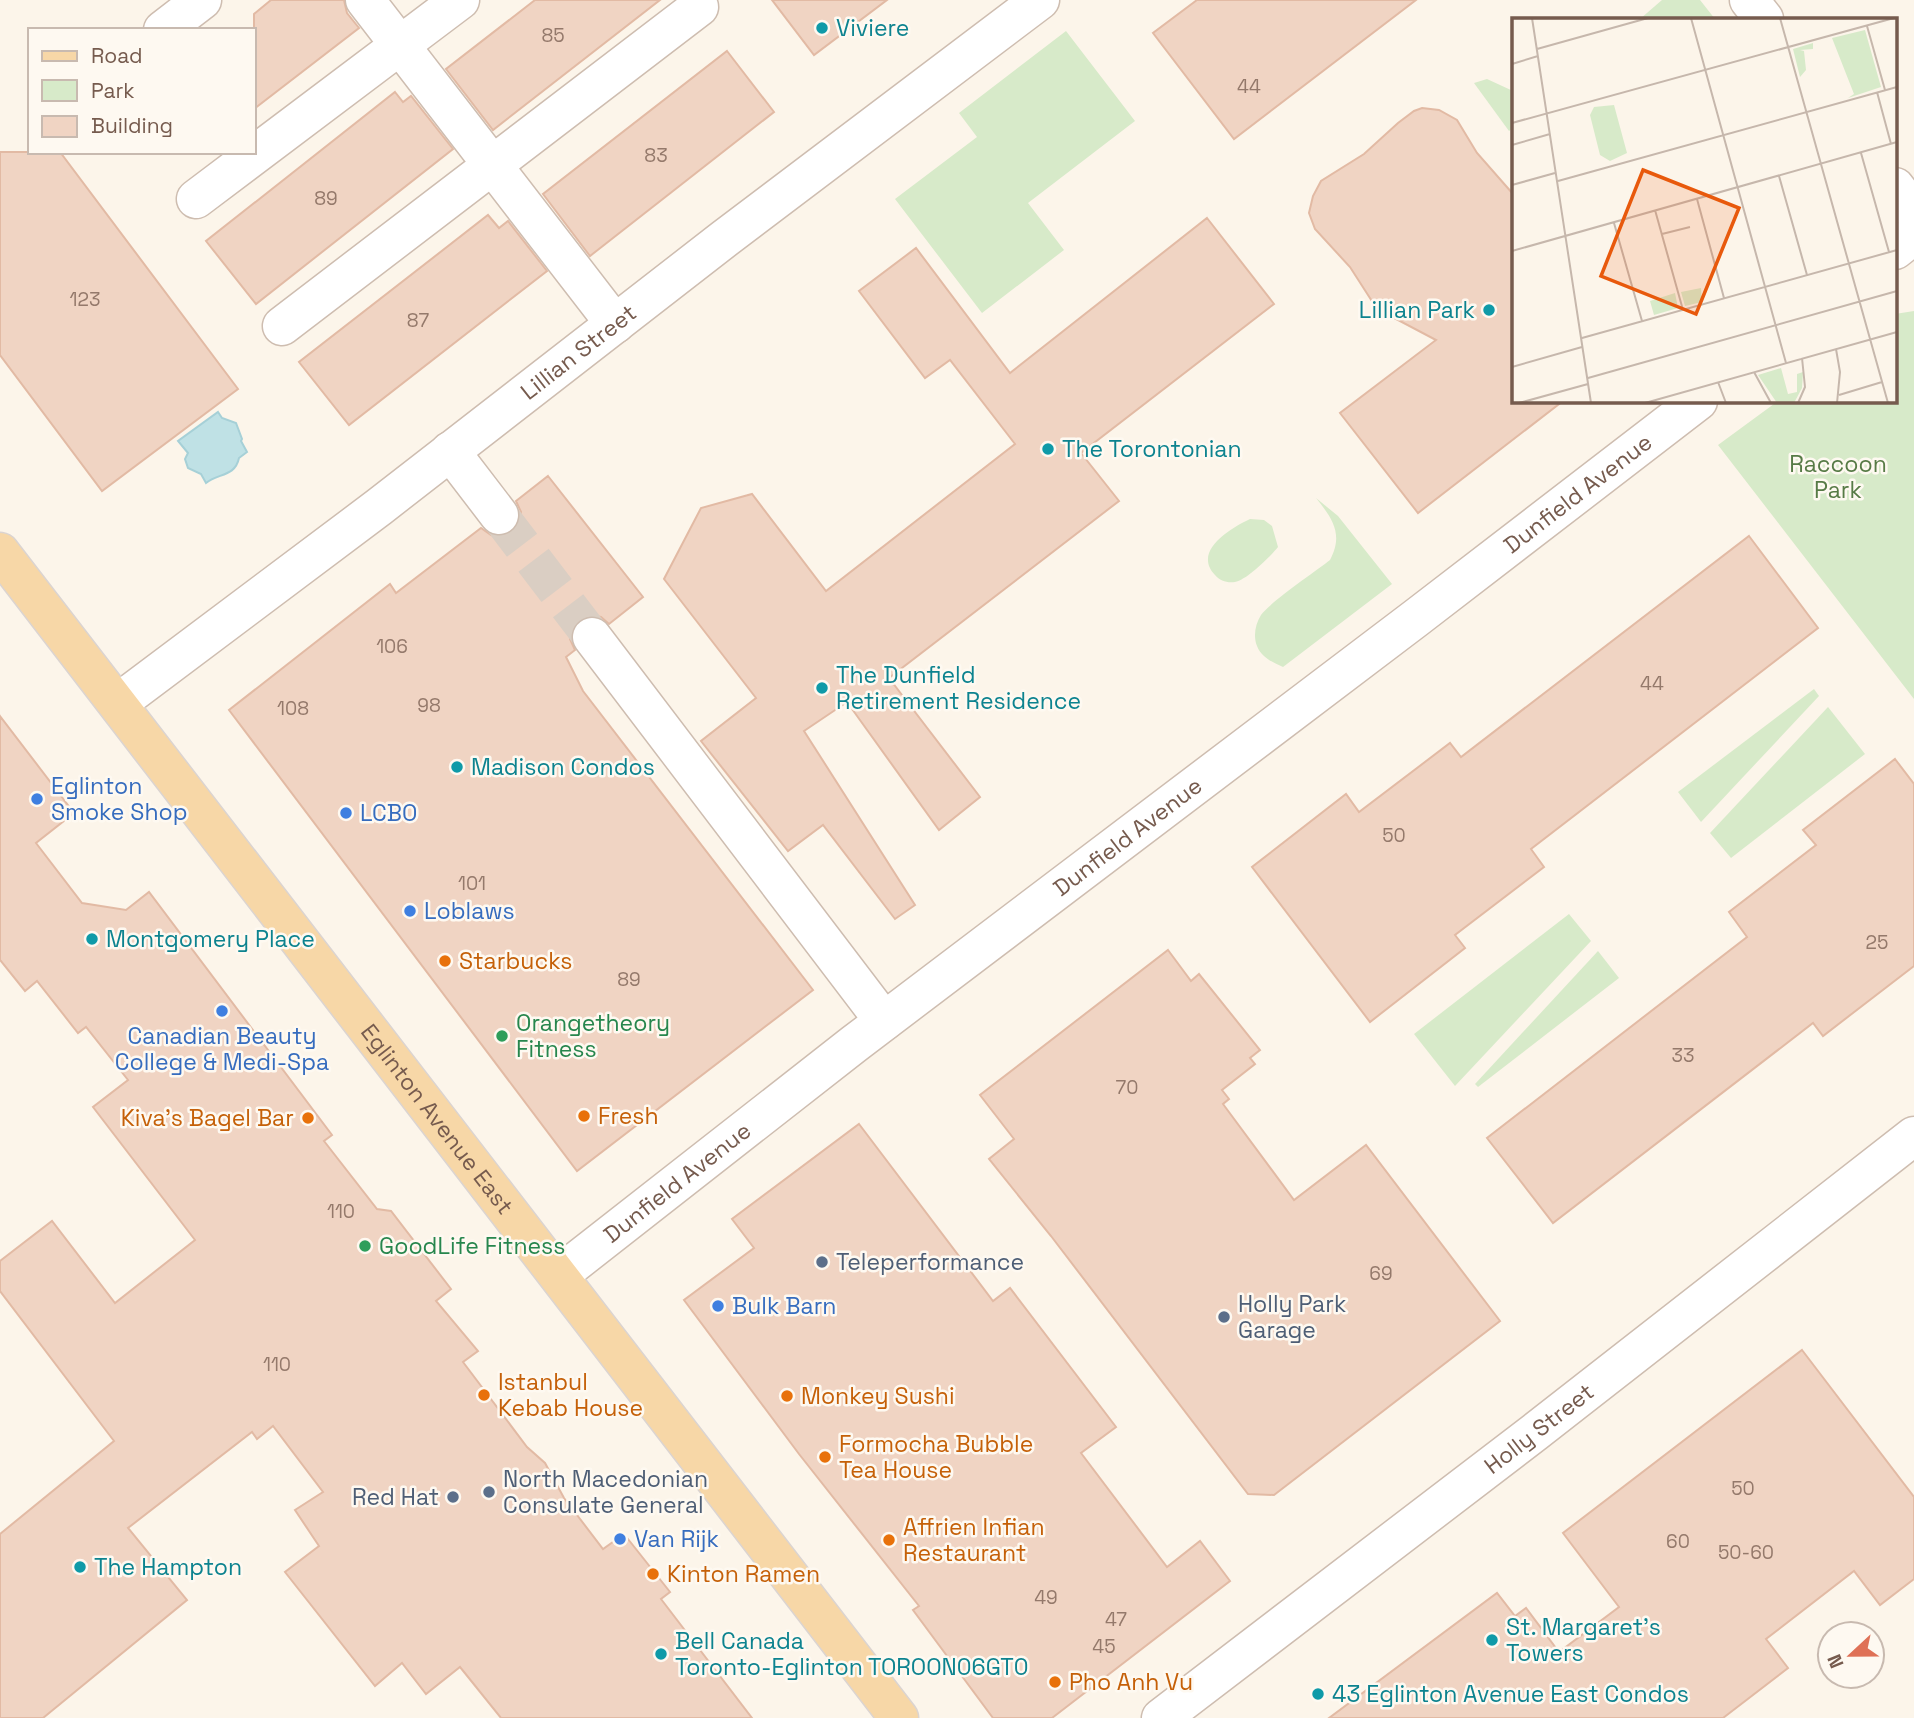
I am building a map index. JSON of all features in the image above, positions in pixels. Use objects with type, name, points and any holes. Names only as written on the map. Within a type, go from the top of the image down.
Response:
[{"type":"main road","name":"Eglinton Avenue East","points":[[0,552],[899,1718]]},
{"type":"street","points":[[166,28],[201,0]]},
{"type":"street","points":[[365,0],[615,324]]},
{"type":"street","points":[[196,199],[460,0]]},
{"type":"street","name":"Lillian Street","points":[[118,703],[1040,0]]},
{"type":"street","points":[[1749,0],[1763,18]]},
{"type":"street","points":[[282,326],[699,8]]},
{"type":"street","points":[[1896,188],[1914,212]]},
{"type":"street","points":[[1896,249],[1914,235]]},
{"type":"street","name":"Dunfield Avenue","points":[[559,1275],[884,1021],[1697,402]]},
{"type":"street","points":[[450,451],[499,514]]},
{"type":"street","points":[[592,637],[884,1021]]},
{"type":"street","name":"Holly Street","points":[[1161,1718],[1545,1424],[1914,1136]]},
{"type":"green space","points":[[1662,0],[1700,0],[1714,18],[1641,18]]},
{"type":"green space","points":[[1066,31],[1135,121],[1028,203],[1064,250],[982,313],[895,199],[977,137],[959,113]]},
{"type":"green space","points":[[1487,79],[1512,91],[1512,129],[1509,131],[1474,83]]},
{"type":"green space","name":"Raccoon Park","points":[[1914,311],[1914,699],[1718,445],[1777,402],[1896,402],[1896,314]]},
{"type":"green space","points":[[1316,498],[1338,516],[1392,584],[1283,667],[1260,652],[1255,631],[1258,620],[1266,610],[1330,560],[1336,534],[1327,512]]},
{"type":"green space","points":[[1250,519],[1264,520],[1272,526],[1278,547],[1246,577],[1235,582],[1221,580],[1209,566],[1211,549],[1225,534]]},
{"type":"green space","points":[[1814,689],[1819,696],[1701,822],[1678,792]]},
{"type":"green space","points":[[1828,707],[1865,754],[1731,858],[1710,833]]},
{"type":"green space","points":[[1569,914],[1591,941],[1455,1086],[1414,1034]]},
{"type":"green space","points":[[1598,951],[1619,978],[1478,1087],[1475,1084]]},
{"type":"water","points":[[218,412],[222,418],[236,423],[247,452],[239,458],[234,469],[206,483],[201,474],[188,468],[185,459],[188,453],[178,441]]},
{"type":"building","points":[[271,0],[344,0],[347,13],[359,28],[256,107],[254,14]]},
{"type":"building","points":[[535,0],[660,0],[493,130],[446,69]]},
{"type":"building","name":"Viviere","points":[[772,0],[887,0],[814,55]]},
{"type":"building","points":[[1197,0],[1416,0],[1234,139],[1153,33]]},
{"type":"building","points":[[727,51],[774,112],[590,256],[543,194]]},
{"type":"building","points":[[395,92],[403,102],[411,96],[453,149],[256,304],[206,241]]},
{"type":"building","name":"Lillian Park","points":[[1422,108],[1439,110],[1457,120],[1477,153],[1512,193],[1512,402],[1562,402],[1418,513],[1340,413],[1436,340],[1377,309],[1350,267],[1315,229],[1309,213],[1313,196],[1321,181],[1364,154],[1414,111]]},
{"type":"building","points":[[0,152],[62,154],[238,389],[102,491],[0,355]]},
{"type":"building","points":[[488,215],[499,228],[508,221],[547,271],[349,425],[299,362]]},
{"type":"building","points":[[1207,218],[1274,304],[1081,453],[1119,501],[889,678],[980,797],[939,830],[847,702],[804,731],[915,905],[895,919],[823,825],[788,851],[701,741],[756,698],[664,579],[701,508],[752,494],[826,591],[1015,444],[950,360],[925,378],[859,291],[916,248],[1010,373]]},
{"type":"building","name":"Madison Condos","points":[[548,476],[643,597],[609,624],[601,617],[590,615],[579,619],[572,628],[570,639],[575,650],[566,657],[583,691],[813,990],[577,1171],[229,710],[390,584],[396,593],[481,528],[491,535],[502,537],[512,533],[519,523],[521,512],[516,501]]},
{"type":"building","points":[[1749,536],[1818,628],[1531,849],[1544,867],[1455,935],[1465,948],[1370,1022],[1252,867],[1346,794],[1359,812],[1450,743],[1461,757]]},
{"type":"building","points":[[0,716],[74,813],[36,843],[82,903],[126,910],[149,892],[332,1135],[324,1141],[377,1209],[391,1211],[451,1289],[436,1301],[478,1351],[463,1362],[527,1447],[545,1463],[564,1498],[603,1549],[624,1534],[670,1592],[661,1599],[752,1718],[501,1718],[460,1667],[426,1694],[402,1663],[375,1686],[285,1572],[319,1546],[295,1510],[323,1492],[273,1426],[257,1439],[252,1432],[128,1528],[187,1600],[43,1718],[0,1718],[0,1534],[114,1441],[0,1291],[0,1261],[52,1221],[115,1303],[195,1240],[93,1107],[128,1080],[86,1027],[78,1033],[37,981],[25,991],[0,960]]},
{"type":"building","points":[[1895,759],[1914,784],[1914,966],[1823,1036],[1813,1023],[1553,1223],[1487,1138],[1747,937],[1729,912],[1816,845],[1803,830]]},
{"type":"building","points":[[1168,950],[1191,981],[1199,974],[1260,1050],[1250,1058],[1255,1064],[1222,1090],[1229,1099],[1223,1104],[1294,1200],[1366,1145],[1500,1321],[1274,1495],[1248,1494],[989,1159],[1014,1139],[980,1095]]},
{"type":"building","points":[[859,1124],[993,1301],[1010,1288],[1116,1427],[1081,1453],[1167,1567],[1200,1541],[1230,1581],[1052,1718],[993,1718],[913,1610],[919,1606],[799,1454],[684,1300],[754,1248],[732,1219]]},
{"type":"building","points":[[1802,1350],[1914,1497],[1914,1579],[1880,1605],[1854,1571],[1766,1639],[1788,1668],[1723,1718],[1329,1718],[1497,1593],[1515,1616],[1526,1608],[1559,1652],[1619,1607],[1563,1533]]},
{"type":"tunnel","points":[[499,515],[592,637]]},
{"type":"place","name":"Viviere","points":[[822,28]]},
{"type":"place","name":"Lillian Park","points":[[1489,310]]},
{"type":"place","name":"The Torontonian","points":[[1048,449]]},
{"type":"place","name":"The Dunfield Retirement Residence","points":[[822,688]]},
{"type":"place","name":"Madison Condos","points":[[457,767]]},
{"type":"place","name":"Eglinton Smoke Shop","points":[[37,799]]},
{"type":"place","name":"LCBO","points":[[346,813]]},
{"type":"place","name":"Loblaws","points":[[410,911]]},
{"type":"place","name":"Montgomery Place","points":[[92,939]]},
{"type":"place","name":"Starbucks","points":[[445,961]]},
{"type":"place","name":"Canadian Beauty College & Medi-Spa","points":[[222,1011]]},
{"type":"place","name":"Orangetheory Fitness","points":[[502,1036]]},
{"type":"place","name":"Fresh","points":[[584,1116]]},
{"type":"place","name":"Kiva’s Bagel Bar","points":[[308,1118]]},
{"type":"place","name":"GoodLife Fitness","points":[[365,1246]]},
{"type":"place","name":"Teleperformance","points":[[822,1262]]},
{"type":"place","name":"Bulk Barn","points":[[718,1306]]},
{"type":"place","name":"Holly Park Garage","points":[[1224,1317]]},
{"type":"place","name":"Istanbul Kebab House","points":[[484,1395]]},
{"type":"place","name":"Monkey Sushi","points":[[787,1396]]},
{"type":"place","name":"Formocha Bubble Tea House","points":[[825,1457]]},
{"type":"place","name":"North Macedonian Consulate General","points":[[489,1492]]},
{"type":"place","name":"Red Hat","points":[[453,1497]]},
{"type":"place","name":"Van Rijk","points":[[620,1539]]},
{"type":"place","name":"Affrien Infian Restaurant","points":[[889,1540]]},
{"type":"place","name":"The Hampton","points":[[80,1567]]},
{"type":"place","name":"Kinton Ramen","points":[[653,1574]]},
{"type":"place","name":"St. Margaret's Towers","points":[[1492,1640]]},
{"type":"place","name":"Bell Canada Toronto-Eglinton TOROON06GT0","points":[[661,1654]]},
{"type":"place","name":"Pho Anh Vu","points":[[1055,1682]]},
{"type":"place","name":"43 Eglinton Avenue East Condos","points":[[1318,1694]]}]
